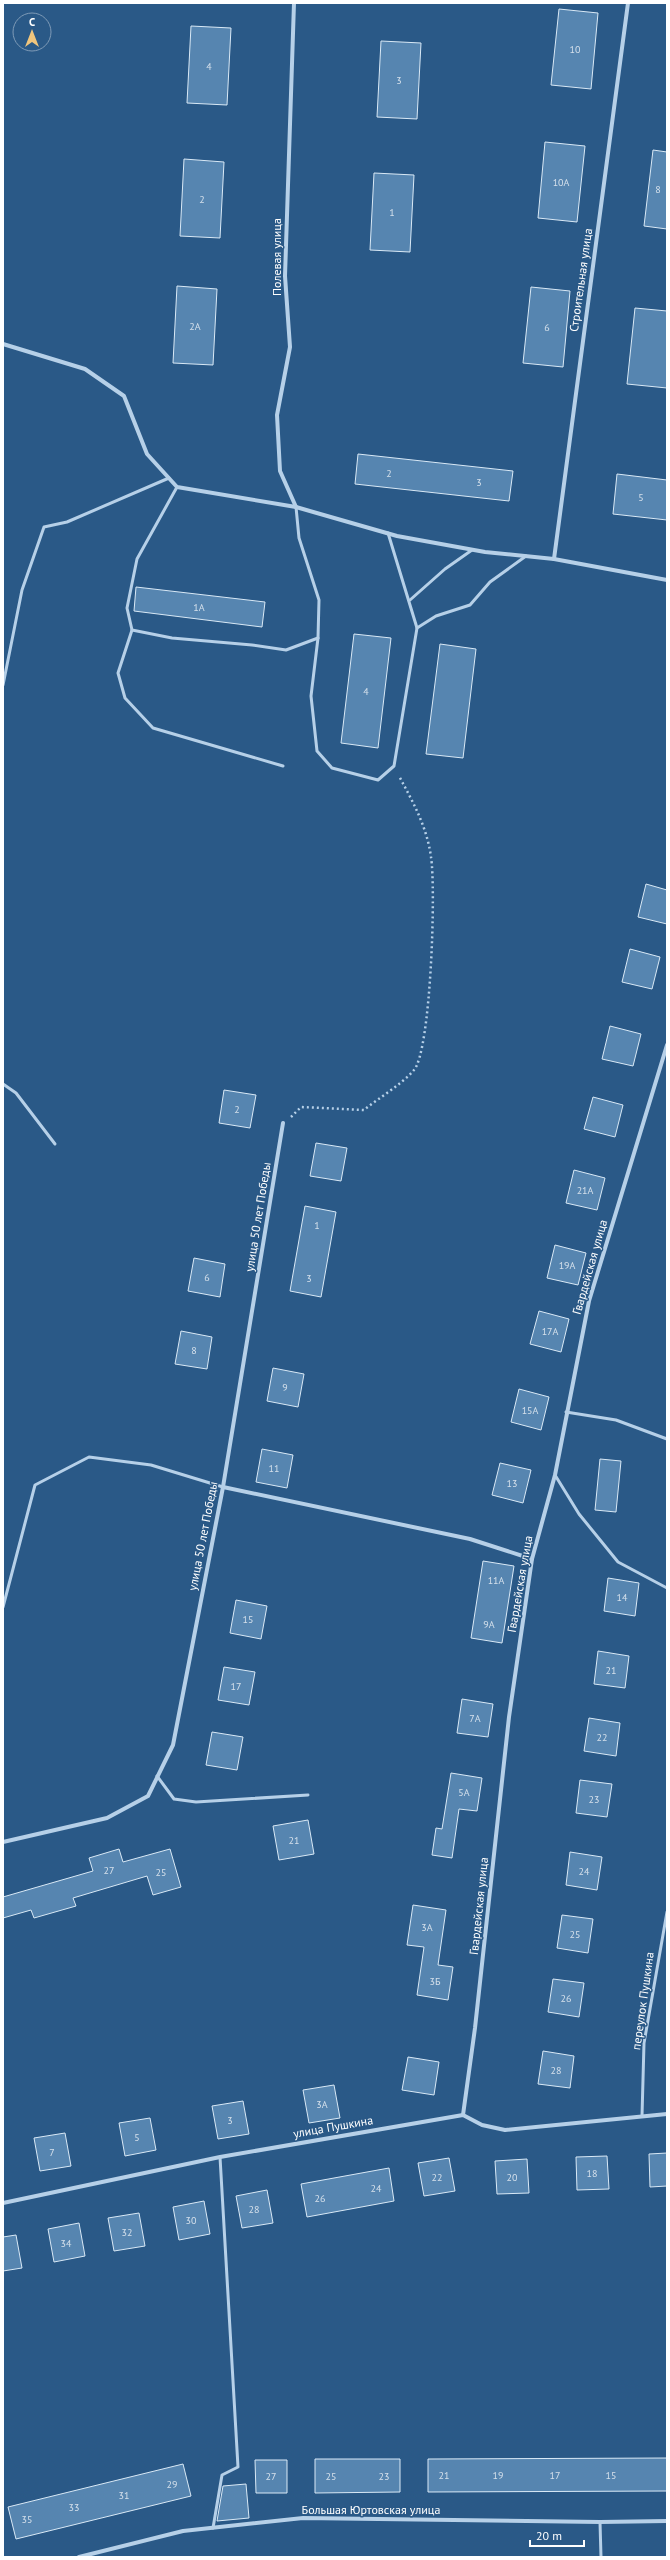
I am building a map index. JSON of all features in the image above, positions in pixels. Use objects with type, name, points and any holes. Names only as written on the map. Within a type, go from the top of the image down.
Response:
[{"type":"street","name":"Полевая улица","points":[[294,3],[285,276],[290,347],[277,415],[280,471],[296,506]]},
{"type":"street","name":"Строительная улица","points":[[554,559],[628,3]]},
{"type":"street","points":[[3,344],[85,369],[124,396],[147,454],[178,487],[296,506],[388,533],[472,550],[554,559],[667,580]]},
{"type":"street","name":"Гвардейская улица","points":[[463,2115],[475,2028],[509,1717],[532,1559],[555,1475],[566,1412],[589,1301],[667,1045]]},
{"type":"street","name":"улица 50 лет Победы","points":[[3,1842],[107,1818],[148,1796],[172,1745],[223,1487],[283,1123]]},
{"type":"street","points":[[223,1487],[470,1539],[532,1559]]},
{"type":"street","points":[[463,2115],[482,2125],[505,2130],[667,2114]]},
{"type":"street","name":"улица Пушкина","points":[[3,2203],[220,2156],[463,2115]]},
{"type":"street","name":"Большая Юртовская улица","points":[[78,2557],[183,2532],[302,2518],[600,2522],[667,2521]]},
{"type":"lane","points":[[3,685],[22,590],[44,527],[67,522],[169,478]]},
{"type":"lane","points":[[178,487],[137,559],[127,608],[132,630],[118,673],[125,698],[153,728],[283,766]]},
{"type":"lane","points":[[296,506],[299,538],[319,600],[318,638],[311,696],[317,750],[332,768],[378,780],[394,766],[418,628],[388,533]]},
{"type":"lane","points":[[410,600],[445,569],[472,550]]},
{"type":"lane","points":[[418,628],[436,616],[470,605],[490,582],[526,556]]},
{"type":"lane","points":[[132,630],[172,638],[252,645],[286,650],[318,638]]},
{"type":"lane","points":[[3,1084],[16,1092],[54,1144]]},
{"type":"lane","points":[[566,1412],[616,1420],[667,1439]]},
{"type":"lane","points":[[3,1607],[35,1485],[89,1457],[151,1465],[223,1487]]},
{"type":"lane","points":[[555,1475],[579,1514],[618,1562],[667,1588]]},
{"type":"lane","points":[[157,1776],[174,1798],[196,1802],[308,1795]]},
{"type":"lane","name":"переулок Пушкина","points":[[642,2116],[644,2043],[667,1912]]},
{"type":"lane","points":[[213,2528],[222,2475],[238,2467],[220,2156]]},
{"type":"lane","points":[[600,2522],[601,2557]]},
{"type":"path","points":[[283,1123],[301,1107],[364,1110],[415,1069],[427,1025],[431,942],[431,858],[424,824],[394,766]]},
{"type":"building","points":[[559,9],[598,13],[591,89],[551,85]]},
{"type":"building","points":[[191,26],[231,28],[227,105],[187,103]]},
{"type":"building","points":[[381,41],[421,43],[417,119],[377,117]]},
{"type":"building","points":[[545,142],[585,146],[577,222],[538,218]]},
{"type":"building","points":[[653,150],[667,152],[667,229],[644,226]]},
{"type":"building","points":[[184,159],[224,162],[220,238],[180,236]]},
{"type":"building","points":[[374,173],[414,175],[410,252],[370,250]]},
{"type":"building","points":[[177,286],[217,289],[213,365],[173,363]]},
{"type":"building","points":[[531,287],[570,291],[563,367],[523,363]]},
{"type":"building","points":[[635,308],[667,311],[667,388],[627,384]]},
{"type":"building","points":[[358,454],[513,471],[509,501],[355,484]]},
{"type":"building","points":[[617,474],[667,480],[667,520],[613,514]]},
{"type":"building","points":[[136,587],[265,602],[262,627],[134,611]]},
{"type":"building","points":[[354,634],[391,638],[378,748],[341,743]]},
{"type":"building","points":[[440,644],[476,649],[463,758],[426,754]]},
{"type":"building","points":[[646,884],[667,890],[667,924],[638,917]]},
{"type":"building","points":[[630,949],[660,957],[652,989],[622,982]]},
{"type":"building","points":[[610,1026],[641,1034],[633,1066],[602,1059]]},
{"type":"building","points":[[224,1090],[256,1095],[250,1128],[219,1123]]},
{"type":"building","points":[[593,1097],[623,1105],[615,1137],[584,1129]]},
{"type":"building","points":[[316,1143],[347,1148],[341,1181],[310,1176]]},
{"type":"building","points":[[574,1170],[605,1178],[597,1210],[566,1203]]},
{"type":"building","points":[[305,1206],[336,1212],[321,1297],[290,1291]]},
{"type":"building","points":[[555,1245],[586,1253],[578,1285],[547,1278]]},
{"type":"building","points":[[194,1258],[225,1264],[220,1297],[188,1291]]},
{"type":"building","points":[[539,1311],[569,1319],[561,1352],[530,1344]]},
{"type":"building","points":[[181,1331],[212,1337],[207,1369],[175,1364]]},
{"type":"building","points":[[273,1368],[304,1374],[298,1407],[267,1401]]},
{"type":"building","points":[[519,1389],[549,1397],[541,1430],[511,1422]]},
{"type":"building","points":[[262,1449],[293,1455],[287,1488],[256,1482]]},
{"type":"building","points":[[600,1459],[621,1461],[616,1512],[595,1510]]},
{"type":"building","points":[[500,1463],[531,1470],[523,1503],[492,1495]]},
{"type":"building","points":[[483,1561],[514,1566],[502,1643],[471,1638]]},
{"type":"building","points":[[608,1578],[639,1583],[635,1616],[604,1611]]},
{"type":"building","points":[[236,1600],[267,1606],[261,1639],[230,1633]]},
{"type":"building","points":[[598,1651],[629,1656],[625,1688],[594,1684]]},
{"type":"building","points":[[224,1667],[255,1672],[249,1705],[218,1700]]},
{"type":"building","points":[[462,1699],[493,1704],[488,1737],[457,1733]]},
{"type":"building","points":[[589,1718],[620,1723],[616,1756],[584,1751]]},
{"type":"building","points":[[212,1732],[243,1737],[237,1770],[206,1765]]},
{"type":"building","points":[[451,1773],[482,1778],[477,1811],[459,1809],[452,1858],[432,1855],[436,1828],[442,1829]]},
{"type":"building","points":[[580,1780],[612,1784],[607,1817],[576,1813]]},
{"type":"building","points":[[308,1820],[314,1854],[279,1860],[273,1826]]},
{"type":"building","points":[[119,1849],[123,1862],[170,1849],[181,1887],[153,1895],[147,1876],[73,1898],[76,1906],[34,1918],[31,1910],[3,1918],[3,1897],[93,1871],[89,1858]]},
{"type":"building","points":[[570,1852],[602,1857],[597,1890],[566,1885]]},
{"type":"building","points":[[413,1905],[446,1910],[438,1965],[453,1967],[448,2000],[417,1995],[424,1947],[407,1945]]},
{"type":"building","points":[[562,1915],[593,1919],[588,1953],[557,1948]]},
{"type":"building","points":[[553,1979],[584,1983],[579,2017],[548,2012]]},
{"type":"building","points":[[543,2051],[574,2056],[570,2088],[538,2084]]},
{"type":"building","points":[[408,2057],[439,2062],[434,2095],[402,2090]]},
{"type":"building","points":[[334,2085],[340,2118],[309,2123],[303,2090]]},
{"type":"building","points":[[243,2101],[249,2134],[218,2139],[212,2106]]},
{"type":"building","points":[[150,2118],[156,2150],[125,2156],[119,2123]]},
{"type":"building","points":[[65,2133],[71,2166],[40,2171],[34,2138]]},
{"type":"building","points":[[667,2153],[667,2186],[650,2187],[649,2154]]},
{"type":"building","points":[[607,2156],[609,2189],[577,2190],[576,2157]]},
{"type":"building","points":[[449,2158],[455,2191],[424,2196],[418,2163]]},
{"type":"building","points":[[527,2159],[529,2193],[497,2194],[495,2161]]},
{"type":"building","points":[[389,2168],[394,2201],[307,2217],[301,2184]]},
{"type":"building","points":[[267,2190],[273,2223],[242,2228],[236,2196]]},
{"type":"building","points":[[204,2201],[210,2234],[179,2240],[173,2207]]},
{"type":"building","points":[[139,2213],[145,2246],[114,2251],[108,2218]]},
{"type":"building","points":[[79,2223],[85,2256],[54,2262],[48,2229]]},
{"type":"building","points":[[16,2235],[22,2268],[3,2271],[3,2237]]},
{"type":"building","points":[[667,2458],[667,2491],[428,2492],[428,2459]]},
{"type":"building","points":[[315,2459],[400,2459],[400,2492],[315,2493]]},
{"type":"building","points":[[255,2460],[287,2460],[287,2493],[256,2493]]},
{"type":"building","points":[[183,2464],[191,2496],[16,2539],[8,2507]]},
{"type":"building","points":[[246,2484],[249,2518],[217,2521],[223,2486]]}]
